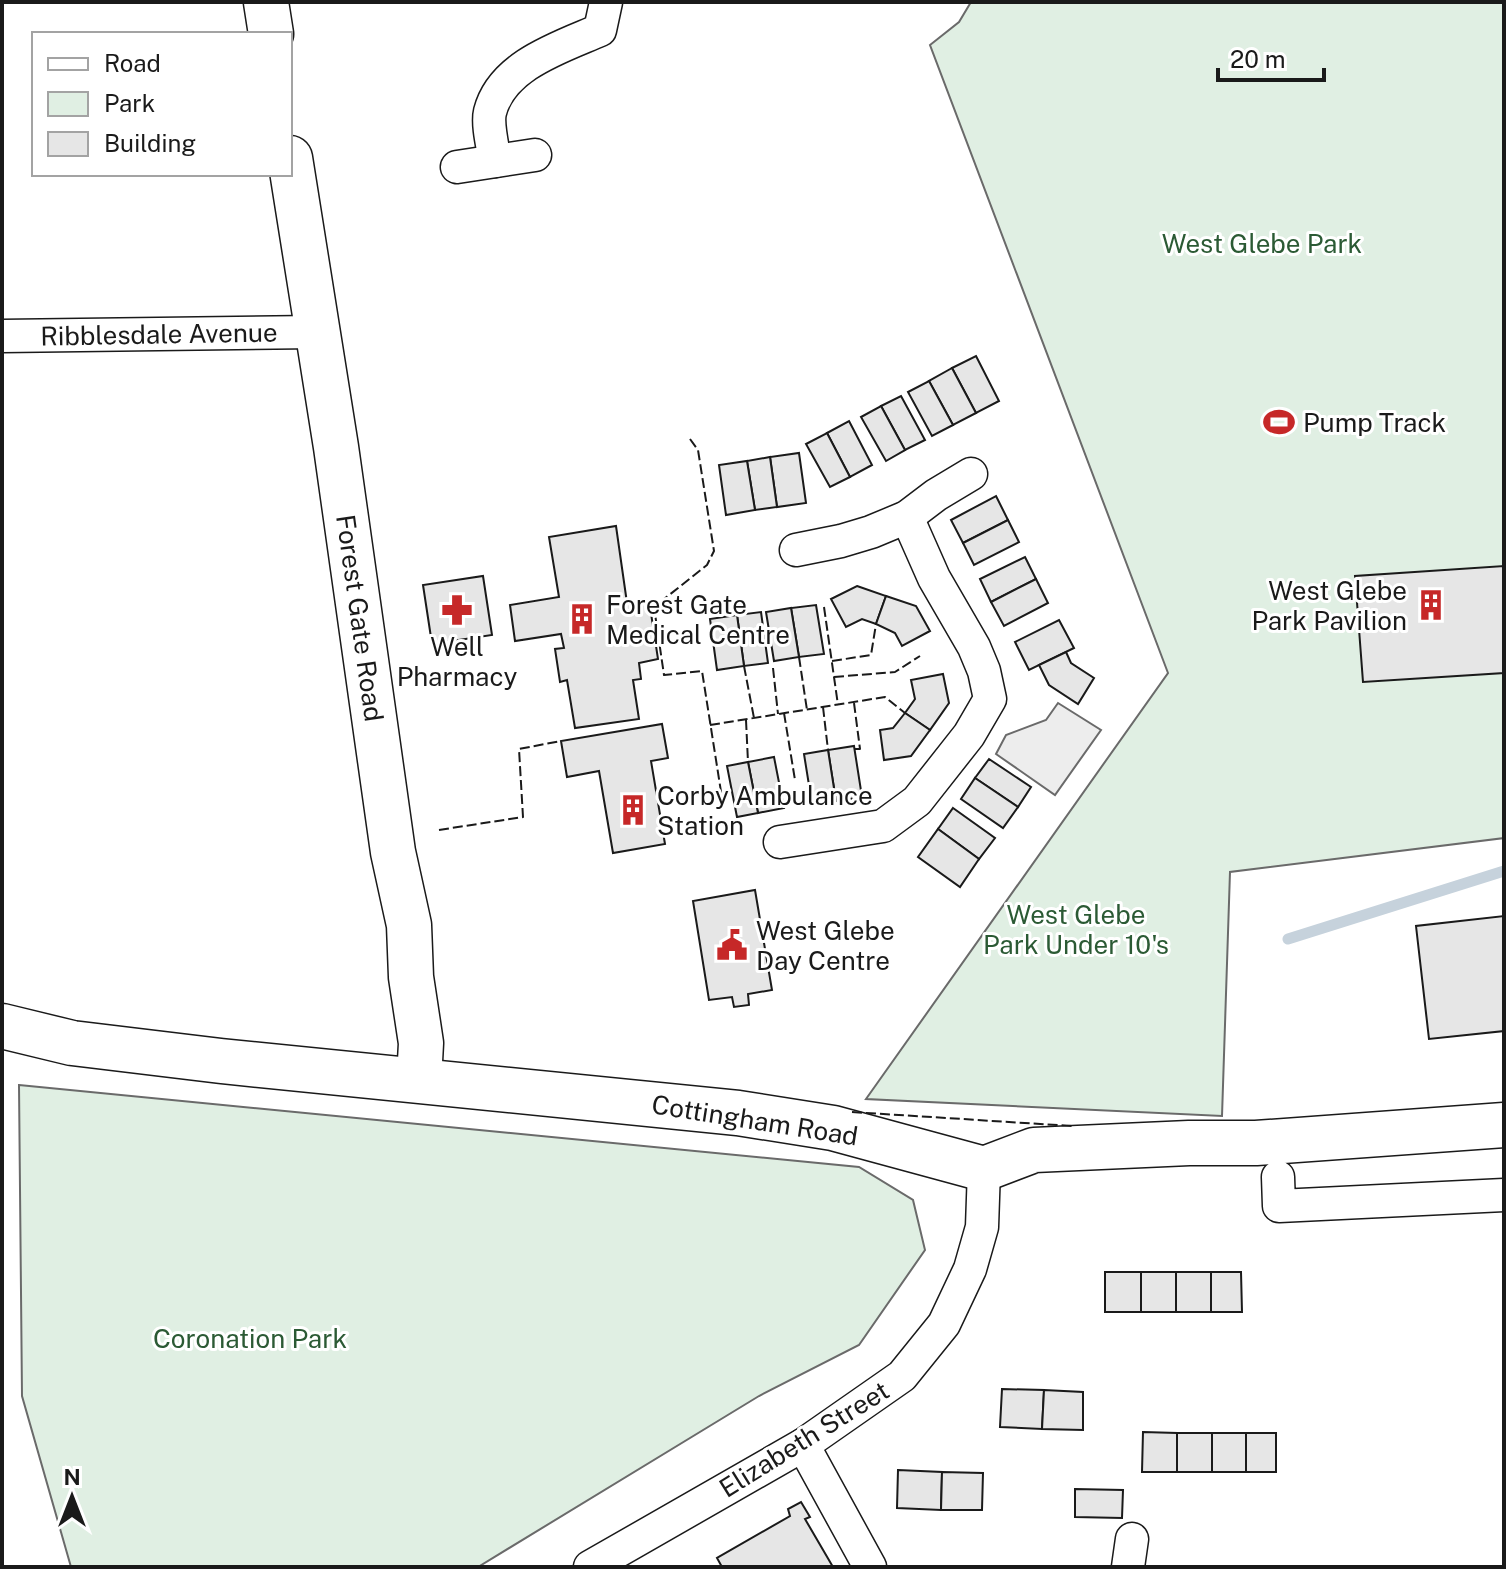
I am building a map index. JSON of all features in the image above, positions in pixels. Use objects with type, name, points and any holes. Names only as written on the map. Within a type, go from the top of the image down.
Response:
[{"type":"street","points":[[266,2],[271,32]]},
{"type":"street","points":[[495,161],[489,114],[502,85],[535,59],[600,30],[606,2]]},
{"type":"street","points":[[457,167],[535,155]]},
{"type":"street","name":"Forest Gate Road","points":[[292,171],[336,447],[393,852],[409,925],[411,977],[421,1043],[419,1080]]},
{"type":"street","name":"Ribblesdale Avenue","points":[[2,336],[316,332]]},
{"type":"street","points":[[796,550],[841,541],[907,517],[971,474]]},
{"type":"street","points":[[780,842],[883,826],[917,801],[969,735],[990,699],[984,671],[974,647],[934,578],[907,517]]},
{"type":"street","name":"Cottingham Road","points":[[2,1026],[72,1043],[221,1061],[738,1113],[833,1128],[984,1169]]},
{"type":"street","points":[[984,1169],[1034,1150],[1256,1143],[1504,1125]]},
{"type":"street","name":"Elizabeth Street","points":[[590,1567],[803,1445],[902,1376],[944,1324],[970,1269],[982,1227],[984,1169]]},
{"type":"street","points":[[1278,1177],[1279,1206],[1504,1195]]},
{"type":"street","points":[[803,1445],[870,1567]]},
{"type":"green space","name":"West Glebe Park","points":[[971,2],[1504,2],[1504,838],[1230,872],[1222,1116],[866,1099],[1168,673],[930,45],[959,22]]},
{"type":"green space","name":"Coronation Park","points":[[19,1085],[859,1167],[913,1200],[925,1250],[859,1345],[759,1396],[478,1567],[71,1567],[22,1396]]},
{"type":"shaded area","points":[[1058,703],[1101,730],[1055,795],[996,754],[1006,735],[1046,720]]},
{"type":"building","points":[[976,356],[999,401],[976,413],[952,368]]},
{"type":"building","points":[[952,368],[976,413],[953,425],[929,381]]},
{"type":"building","points":[[929,381],[953,425],[932,436],[908,392]]},
{"type":"building","points":[[901,396],[925,440],[905,450],[881,406]]},
{"type":"building","points":[[881,406],[905,450],[886,461],[861,417]]},
{"type":"building","points":[[849,421],[872,465],[850,477],[827,433]]},
{"type":"building","points":[[827,433],[850,477],[830,487],[806,444]]},
{"type":"building","points":[[799,453],[806,503],[777,507],[770,457]]},
{"type":"building","points":[[770,457],[777,507],[755,510],[747,461]]},
{"type":"building","points":[[747,461],[755,510],[726,515],[719,465]]},
{"type":"building","points":[[996,496],[1008,520],[963,543],[951,520]]},
{"type":"building","points":[[1008,520],[1019,542],[974,565],[963,543]]},
{"type":"building","name":"Forest Gate Medical Centre","points":[[616,526],[627,603],[649,600],[658,659],[639,663],[641,679],[633,680],[639,719],[575,728],[567,680],[560,682],[555,649],[564,648],[561,634],[515,641],[510,605],[559,597],[549,537]]},
{"type":"building","points":[[1025,557],[1036,579],[991,602],[980,579]]},
{"type":"building","name":"West Glebe Park Pavilion","points":[[1504,566],[1504,673],[1363,682],[1355,576]]},
{"type":"building","name":"Well Pharmacy","points":[[483,576],[492,635],[432,644],[423,585]]},
{"type":"building","points":[[1036,579],[1048,603],[1004,626],[991,602]]},
{"type":"building","points":[[857,586],[886,596],[876,624],[862,619],[846,627],[831,599]]},
{"type":"building","points":[[886,596],[916,606],[930,631],[902,646],[895,633],[876,624]]},
{"type":"building","points":[[816,605],[824,654],[799,657],[791,608]]},
{"type":"building","points":[[791,608],[799,657],[774,661],[766,612]]},
{"type":"building","points":[[761,612],[768,663],[744,666],[737,615]]},
{"type":"building","points":[[737,615],[744,666],[717,670],[710,619]]},
{"type":"building","points":[[1059,620],[1074,648],[1029,670],[1015,642]]},
{"type":"building","points":[[1066,652],[1071,663],[1094,678],[1078,704],[1049,685],[1039,665]]},
{"type":"building","points":[[943,674],[949,703],[930,730],[905,713],[915,699],[911,680]]},
{"type":"building","points":[[905,713],[930,730],[911,756],[884,760],[880,730],[893,728]]},
{"type":"building","name":"Corby Ambulance Station","points":[[662,724],[668,758],[651,761],[665,844],[613,853],[599,771],[567,777],[561,741]]},
{"type":"building","points":[[854,746],[862,797],[836,801],[828,750]]},
{"type":"building","points":[[828,750],[836,801],[812,804],[804,754]]},
{"type":"building","points":[[774,757],[784,808],[758,813],[748,762]]},
{"type":"building","points":[[989,759],[1031,787],[1018,807],[975,778]]},
{"type":"building","points":[[748,762],[758,813],[737,817],[727,766]]},
{"type":"building","points":[[975,778],[1018,807],[1003,828],[961,799]]},
{"type":"building","points":[[953,808],[995,838],[979,859],[938,829]]},
{"type":"building","points":[[938,829],[979,859],[960,887],[918,857]]},
{"type":"building","name":"West Glebe Day Centre","points":[[755,890],[772,990],[748,994],[749,1005],[734,1007],[732,997],[709,1000],[693,901]]},
{"type":"building","points":[[1504,916],[1504,1031],[1429,1039],[1416,926]]},
{"type":"building","points":[[1105,1272],[1141,1272],[1141,1312],[1105,1312]]},
{"type":"building","points":[[1141,1272],[1176,1272],[1176,1312],[1141,1312]]},
{"type":"building","points":[[1176,1272],[1211,1272],[1211,1312],[1176,1312]]},
{"type":"building","points":[[1211,1272],[1241,1272],[1242,1312],[1211,1312]]},
{"type":"building","points":[[1002,1389],[1044,1390],[1042,1429],[1000,1427]]},
{"type":"building","points":[[1044,1390],[1083,1392],[1083,1430],[1042,1429]]},
{"type":"building","points":[[1143,1432],[1177,1433],[1177,1472],[1142,1472]]},
{"type":"building","points":[[1177,1433],[1212,1433],[1212,1472],[1177,1472]]},
{"type":"building","points":[[1212,1433],[1246,1433],[1246,1472],[1212,1472]]},
{"type":"building","points":[[1246,1433],[1276,1433],[1276,1472],[1246,1472]]},
{"type":"building","points":[[898,1470],[942,1472],[941,1510],[897,1508]]},
{"type":"building","points":[[942,1472],[983,1473],[982,1510],[941,1510]]},
{"type":"building","points":[[1075,1489],[1123,1490],[1122,1518],[1075,1517]]},
{"type":"building","points":[[801,1502],[810,1517],[805,1519],[833,1567],[722,1567],[717,1558],[790,1516],[788,1509]]},
{"type":"waterway","points":[[1288,939],[1504,871]]},
{"type":"fence","points":[[690,439],[698,450],[714,551],[707,565],[654,607],[664,675],[702,671],[722,798]]},
{"type":"fence","points":[[824,607],[838,705]]},
{"type":"fence","points":[[832,661],[871,655],[876,624]]},
{"type":"fence","points":[[834,677],[895,672],[920,656]]},
{"type":"fence","points":[[799,657],[807,710]]},
{"type":"fence","points":[[744,666],[754,718]]},
{"type":"fence","points":[[773,668],[778,714]]},
{"type":"fence","points":[[710,725],[885,697],[905,713]]},
{"type":"fence","points":[[854,703],[860,749],[855,749]]},
{"type":"fence","points":[[823,707],[828,750]]},
{"type":"fence","points":[[784,713],[795,780]]},
{"type":"fence","points":[[746,720],[748,762]]},
{"type":"fence","points":[[439,830],[523,817],[519,749],[561,741]]},
{"type":"fence","points":[[852,1112],[1072,1126]]},
{"type":"place","name":"Pump Track","points":[[1279,422]]},
{"type":"place","name":"West Glebe Park Pavilion","points":[[1431,605]]},
{"type":"place","name":"Well Pharmacy","points":[[457,610]]},
{"type":"place","name":"Forest Gate Medical Centre","points":[[582,619]]},
{"type":"place","name":"Corby Ambulance Station","points":[[633,810]]},
{"type":"place","name":"West Glebe Day Centre","points":[[732,945]]},
{"type":"park label","name":"West Glebe Park Under 10's","points":[[1076,929]]}]
